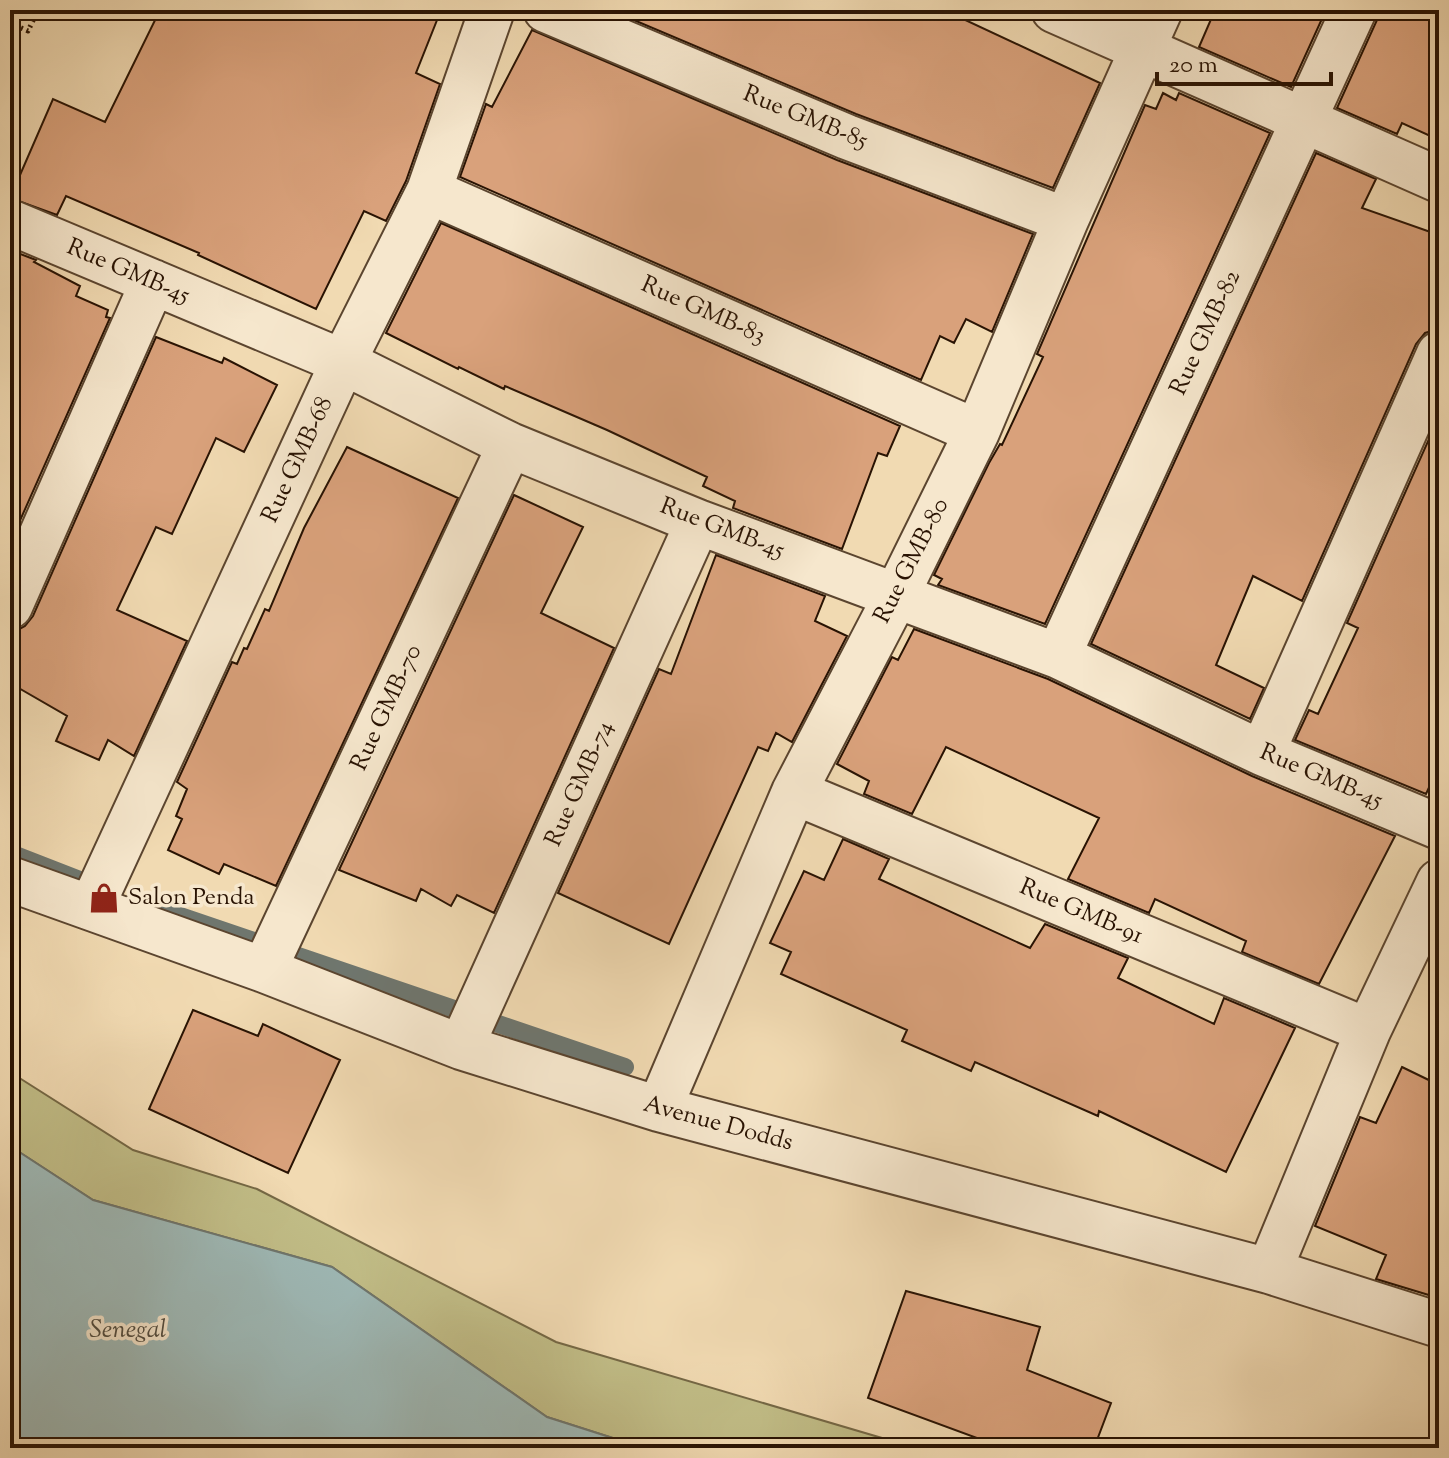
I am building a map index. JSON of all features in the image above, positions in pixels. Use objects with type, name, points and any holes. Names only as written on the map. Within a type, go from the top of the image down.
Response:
[{"type":"street","name":"Rue GMB-68","points":[[92,906],[343,362],[429,191],[492,10]]},
{"type":"street","name":"Rue GMB-85","points":[[546,10],[847,137],[1066,220]]},
{"type":"street","points":[[1054,10],[1439,180]]},
{"type":"street","name":"Rue GMB-80","points":[[659,1109],[794,792],[977,432],[1066,220],[1160,10]]},
{"type":"street","name":"Rue GMB-82","points":[[1058,656],[1354,10]]},
{"type":"street","name":"Rue GMB-83","points":[[429,191],[977,432]]},
{"type":"street","name":"Rue GMB-45","points":[[10,222],[343,362],[510,445],[698,522],[1058,656],[1262,753],[1439,827]]},
{"type":"street","points":[[10,606],[153,282]]},
{"type":"street","points":[[1262,753],[1439,354]]},
{"type":"street","name":"Rue GMB-70","points":[[264,970],[510,445]]},
{"type":"street","name":"Rue GMB-74","points":[[461,1047],[698,522]]},
{"type":"street","name":"Rue GMB-91","points":[[794,792],[1368,1031]]},
{"type":"street","name":"Avenue Dodds","points":[[10,879],[264,970],[461,1047],[659,1109],[1269,1271],[1439,1325]]},
{"type":"street","points":[[1269,1271],[1368,1031],[1439,882]]},
{"type":"path","points":[[10,23],[28,31],[38,10]]},
{"type":"shaded area","points":[[10,1072],[133,1150],[257,1189],[556,1342],[916,1448],[644,1448],[547,1417],[332,1267],[93,1200],[10,1146]]},
{"type":"water","name":"Senegal","points":[[10,1146],[93,1200],[332,1267],[547,1417],[644,1448],[10,1448]]},
{"type":"building","points":[[160,10],[441,10],[416,73],[440,84],[406,181],[386,221],[364,211],[316,309],[199,253],[66,196],[57,215],[10,198],[53,99],[105,122]]},
{"type":"building","points":[[610,10],[944,10],[1100,83],[1053,188],[856,114]]},
{"type":"building","points":[[1215,10],[1326,10],[1291,87],[1199,47]]},
{"type":"building","points":[[1379,10],[1439,10],[1439,140],[1402,123],[1397,134],[1337,108]]},
{"type":"building","points":[[532,30],[837,160],[1033,234],[992,332],[966,319],[954,343],[940,336],[921,380],[460,177],[486,104],[492,107]]},
{"type":"building","points":[[1163,93],[1176,100],[1179,93],[1270,133],[1045,624],[938,585],[942,579],[934,575],[989,463],[1002,445],[1043,357],[1037,354],[1145,105],[1156,109]]},
{"type":"building","points":[[1316,153],[1376,179],[1362,208],[1439,235],[1439,329],[1425,333],[1416,344],[1302,601],[1253,576],[1216,665],[1264,688],[1250,719],[1091,644]]},
{"type":"building","points":[[441,223],[900,426],[887,456],[878,453],[842,549],[733,508],[735,501],[703,486],[707,477],[607,430],[458,369],[386,333]]},
{"type":"building","points":[[10,250],[36,260],[34,262],[80,286],[76,296],[108,310],[106,317],[110,318],[18,525],[10,522]]},
{"type":"building","points":[[156,337],[222,363],[224,358],[277,385],[244,452],[216,438],[172,534],[156,527],[117,610],[187,641],[134,756],[108,740],[99,760],[56,741],[67,716],[10,683],[10,634],[25,626],[33,616]]},
{"type":"building","points":[[1433,430],[1439,433],[1439,766],[1426,794],[1295,740],[1309,710],[1318,714],[1358,628],[1347,623]]},
{"type":"building","points":[[347,447],[458,498],[276,886],[224,864],[219,874],[168,850],[182,819],[176,816],[187,789],[177,782],[232,662],[237,664],[265,609],[269,611],[304,528]]},
{"type":"building","points":[[514,495],[583,527],[541,613],[614,648],[494,913],[457,895],[451,906],[421,889],[416,901],[339,870]]},
{"type":"building","points":[[716,555],[825,596],[815,621],[847,636],[792,742],[776,733],[768,751],[758,747],[669,944],[558,893],[659,669],[671,674]]},
{"type":"building","points":[[914,629],[1048,679],[1252,776],[1395,836],[1319,984],[1242,952],[1246,941],[1155,899],[1149,913],[1068,879],[1099,818],[946,747],[912,814],[864,794],[869,781],[837,764],[892,657],[898,660]]},
{"type":"building","points":[[843,839],[889,859],[879,879],[1030,948],[1045,924],[1128,958],[1118,978],[1214,1024],[1224,998],[1295,1028],[1226,1172],[1099,1111],[1098,1116],[975,1062],[971,1071],[902,1041],[907,1030],[781,974],[791,952],[770,943],[804,871],[824,880]]},
{"type":"building","points":[[193,1010],[258,1036],[263,1024],[340,1060],[288,1173],[149,1109]]},
{"type":"building","points":[[1402,1067],[1439,1085],[1439,1280],[1432,1296],[1376,1279],[1386,1255],[1315,1226],[1360,1117],[1376,1123]]},
{"type":"building","points":[[906,1291],[1040,1327],[1027,1370],[1111,1403],[1094,1448],[1004,1448],[868,1398]]},
{"type":"waterway","points":[[10,853],[100,888]]},
{"type":"waterway","points":[[139,902],[625,1067]]},
{"type":"place","name":"Salon Penda","points":[[104,898]]}]
